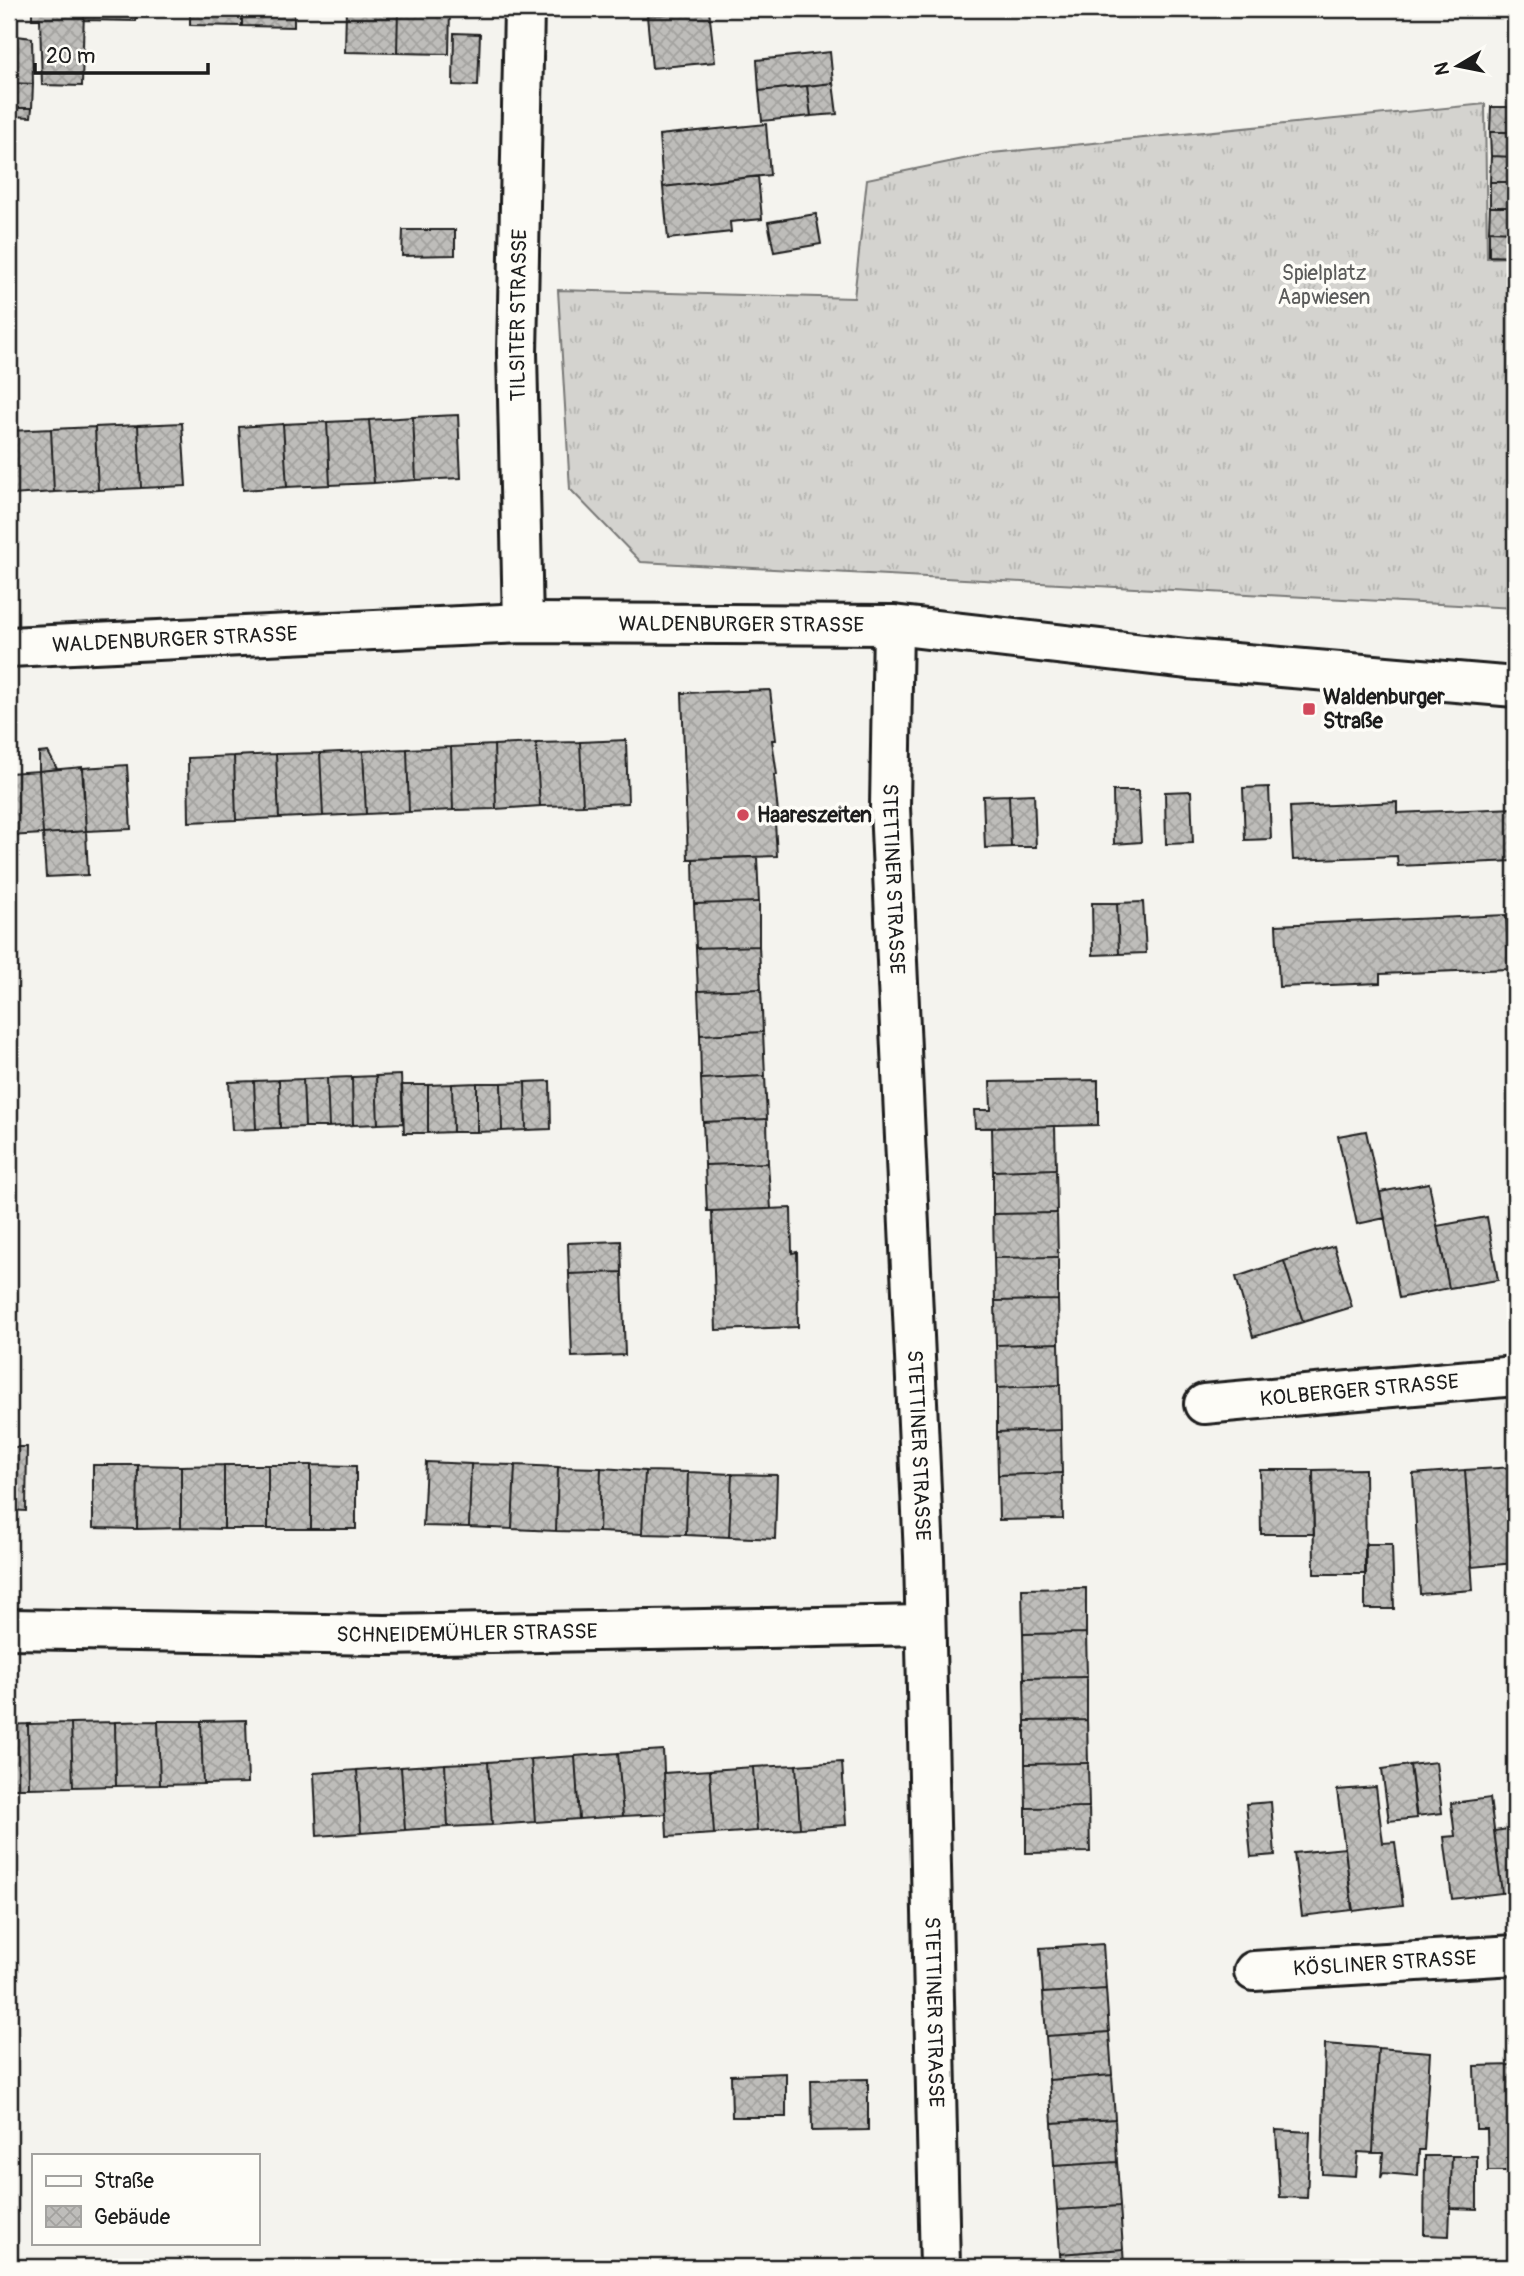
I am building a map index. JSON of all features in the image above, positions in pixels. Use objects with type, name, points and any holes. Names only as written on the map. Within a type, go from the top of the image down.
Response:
[{"type":"street","name":"TILSITER STRASSE","points":[[523,623],[517,353],[524,9]]},
{"type":"street","name":"WALDENBURGER STRASSE","points":[[9,647],[523,623],[893,625],[1187,659],[1515,687]]},
{"type":"street","name":"STETTINER STRASSE","points":[[893,625],[890,807],[925,1625],[940,2267]]},
{"type":"street","name":"KOLBERGER STRASSE","points":[[1204,1404],[1515,1376]]},
{"type":"street","name":"SCHNEIDEMÜHLER STRASSE","points":[[9,1629],[386,1635],[925,1625]]},
{"type":"street","name":"KÖSLINER STRASSE","points":[[1254,1971],[1515,1955]]},
{"type":"green space","name":"Spielplatz Aapwiesen","points":[[1485,104],[1487,258],[1515,257],[1515,608],[641,562],[570,489],[558,290],[854,298],[867,179],[992,153]]},
{"type":"building","points":[[32,9],[84,9],[82,86],[42,85],[40,19],[32,19]]},
{"type":"building","points":[[84,9],[137,9],[136,21],[84,20]]},
{"type":"building","points":[[190,9],[242,9],[242,26],[190,25]]},
{"type":"building","points":[[242,9],[294,9],[294,27],[242,26]]},
{"type":"building","points":[[346,9],[398,9],[397,53],[345,52]]},
{"type":"building","points":[[398,9],[450,9],[449,54],[397,53]]},
{"type":"building","points":[[646,9],[746,9],[647,16]]},
{"type":"building","points":[[709,10],[715,62],[652,68],[647,16]]},
{"type":"building","points":[[454,33],[480,34],[478,86],[453,85]]},
{"type":"building","points":[[9,35],[32,38],[33,84],[9,83]]},
{"type":"building","points":[[830,52],[833,83],[759,91],[757,60]]},
{"type":"building","points":[[9,83],[33,84],[32,108],[9,108]]},
{"type":"building","points":[[833,83],[837,114],[811,116],[807,86]]},
{"type":"building","points":[[807,86],[811,116],[762,121],[759,91]]},
{"type":"building","points":[[1491,107],[1515,107],[1515,132],[1490,132]]},
{"type":"building","points":[[9,108],[32,108],[31,117],[9,116]]},
{"type":"building","points":[[766,124],[770,175],[663,187],[659,135]]},
{"type":"building","points":[[1490,132],[1515,132],[1515,157],[1491,156]]},
{"type":"building","points":[[1491,156],[1515,157],[1515,182],[1490,182]]},
{"type":"building","points":[[758,176],[762,219],[730,222],[731,232],[668,239],[663,187]]},
{"type":"building","points":[[1490,182],[1515,182],[1515,207],[1490,207]]},
{"type":"building","points":[[1490,207],[1515,207],[1515,232],[1489,231]]},
{"type":"building","points":[[816,214],[821,244],[774,252],[768,222]]},
{"type":"building","points":[[403,230],[455,230],[455,255],[402,256]]},
{"type":"building","points":[[1489,231],[1515,232],[1515,257],[1489,256]]},
{"type":"building","points":[[458,415],[461,478],[416,480],[413,417]]},
{"type":"building","points":[[413,417],[416,480],[374,483],[369,420]]},
{"type":"building","points":[[369,420],[374,483],[330,485],[327,422]]},
{"type":"building","points":[[327,422],[330,485],[287,487],[283,424]]},
{"type":"building","points":[[182,423],[186,486],[141,488],[138,425]]},
{"type":"building","points":[[283,424],[287,487],[243,490],[239,427]]},
{"type":"building","points":[[138,425],[141,488],[98,490],[95,427]]},
{"type":"building","points":[[95,427],[98,490],[54,492],[51,429]]},
{"type":"building","points":[[51,429],[54,492],[12,495],[9,431]]},
{"type":"building","points":[[9,438],[12,495],[9,495]]},
{"type":"building","points":[[770,690],[776,740],[772,740],[777,775],[774,775],[779,822],[775,822],[777,856],[688,859],[682,693]]},
{"type":"building","points":[[626,740],[628,803],[583,805],[580,742]]},
{"type":"building","points":[[580,742],[583,805],[540,806],[536,743]]},
{"type":"building","points":[[536,743],[540,806],[496,809],[494,745]]},
{"type":"building","points":[[494,745],[496,809],[453,810],[451,747]]},
{"type":"building","points":[[451,747],[453,810],[409,812],[407,749]]},
{"type":"building","points":[[407,749],[409,812],[366,814],[363,751]]},
{"type":"building","points":[[363,751],[366,814],[323,816],[320,753]]},
{"type":"building","points":[[48,752],[57,769],[39,771],[39,753]]},
{"type":"building","points":[[320,753],[323,816],[279,818],[276,754]]},
{"type":"building","points":[[276,754],[279,818],[236,820],[234,756]]},
{"type":"building","points":[[234,756],[236,820],[189,822],[188,758]]},
{"type":"building","points":[[127,765],[131,829],[86,831],[83,768]]},
{"type":"building","points":[[82,767],[86,831],[43,834],[39,771]]},
{"type":"building","points":[[39,771],[43,834],[9,836],[9,773]]},
{"type":"building","points":[[1269,787],[1271,839],[1245,840],[1243,788]]},
{"type":"building","points":[[1113,791],[1138,791],[1141,842],[1114,844]]},
{"type":"building","points":[[1191,791],[1193,843],[1166,844],[1165,792]]},
{"type":"building","points":[[1034,794],[1036,847],[1011,847],[1009,795]]},
{"type":"building","points":[[1009,795],[1011,847],[985,848],[983,796]]},
{"type":"building","points":[[1397,802],[1397,813],[1515,808],[1515,861],[1398,866],[1397,856],[1293,860],[1290,807]]},
{"type":"building","points":[[86,831],[88,875],[46,877],[43,834]]},
{"type":"building","points":[[757,857],[759,902],[694,904],[693,859]]},
{"type":"building","points":[[759,902],[759,946],[696,948],[694,904]]},
{"type":"building","points":[[1143,902],[1146,953],[1119,954],[1117,903]]},
{"type":"building","points":[[1092,903],[1117,903],[1119,954],[1093,955]]},
{"type":"building","points":[[1506,915],[1509,969],[1380,974],[1380,983],[1279,987],[1276,925]]},
{"type":"building","points":[[759,946],[761,989],[698,991],[696,948]]},
{"type":"building","points":[[761,989],[763,1032],[700,1035],[698,991]]},
{"type":"building","points":[[763,1032],[765,1076],[701,1079],[700,1035]]},
{"type":"building","points":[[401,1075],[403,1123],[378,1124],[376,1076]]},
{"type":"building","points":[[376,1076],[378,1124],[353,1125],[352,1077]]},
{"type":"building","points":[[765,1076],[767,1119],[703,1122],[701,1079]]},
{"type":"building","points":[[352,1077],[353,1125],[329,1127],[327,1078]]},
{"type":"building","points":[[327,1078],[329,1127],[305,1127],[303,1079]]},
{"type":"building","points":[[303,1079],[305,1127],[280,1128],[279,1080]]},
{"type":"building","points":[[279,1080],[280,1128],[256,1129],[254,1081]]},
{"type":"building","points":[[1098,1080],[1098,1125],[975,1128],[974,1110],[991,1110],[990,1082]]},
{"type":"building","points":[[254,1081],[256,1129],[232,1130],[229,1082]]},
{"type":"building","points":[[550,1081],[551,1129],[526,1130],[525,1082]]},
{"type":"building","points":[[525,1082],[526,1130],[502,1131],[501,1083]]},
{"type":"building","points":[[477,1083],[477,1132],[453,1132],[452,1084]]},
{"type":"building","points":[[477,1083],[501,1083],[502,1131],[477,1132]]},
{"type":"building","points":[[452,1084],[453,1132],[428,1133],[428,1085]]},
{"type":"building","points":[[402,1085],[428,1085],[428,1133],[404,1133]]},
{"type":"building","points":[[767,1119],[768,1163],[705,1165],[703,1122]]},
{"type":"building","points":[[1055,1126],[1056,1169],[993,1171],[992,1128]]},
{"type":"building","points":[[1366,1131],[1385,1218],[1357,1224],[1338,1136]]},
{"type":"building","points":[[768,1163],[771,1209],[707,1211],[705,1165]]},
{"type":"building","points":[[1056,1169],[1057,1213],[993,1214],[993,1171]]},
{"type":"building","points":[[1429,1183],[1449,1288],[1399,1298],[1380,1192]]},
{"type":"building","points":[[791,1208],[792,1253],[797,1252],[798,1327],[716,1330],[712,1211]]},
{"type":"building","points":[[1057,1213],[1058,1257],[994,1258],[993,1214]]},
{"type":"building","points":[[1487,1217],[1498,1280],[1449,1288],[1437,1226]]},
{"type":"building","points":[[621,1241],[622,1272],[569,1274],[568,1243]]},
{"type":"building","points":[[1334,1246],[1352,1307],[1303,1322],[1284,1261]]},
{"type":"building","points":[[1058,1257],[1058,1300],[995,1301],[994,1258]]},
{"type":"building","points":[[1284,1261],[1303,1322],[1253,1337],[1236,1277]]},
{"type":"building","points":[[622,1272],[625,1355],[572,1357],[569,1274]]},
{"type":"building","points":[[1058,1300],[1059,1343],[996,1345],[995,1301]]},
{"type":"building","points":[[1059,1343],[1060,1385],[997,1388],[996,1345]]},
{"type":"building","points":[[1060,1385],[1061,1430],[997,1432],[997,1388]]},
{"type":"building","points":[[1061,1430],[1062,1473],[998,1475],[997,1432]]},
{"type":"building","points":[[9,1447],[27,1447],[26,1511],[9,1510]]},
{"type":"building","points":[[426,1462],[471,1464],[469,1527],[423,1526]]},
{"type":"building","points":[[471,1464],[515,1465],[512,1529],[469,1527]]},
{"type":"building","points":[[93,1465],[138,1465],[137,1529],[93,1528]]},
{"type":"building","points":[[138,1465],[181,1466],[181,1528],[137,1529]]},
{"type":"building","points":[[224,1465],[268,1465],[268,1529],[224,1529]]},
{"type":"building","points":[[224,1465],[224,1529],[181,1528],[181,1466]]},
{"type":"building","points":[[268,1465],[311,1465],[311,1529],[268,1529]]},
{"type":"building","points":[[311,1465],[356,1466],[356,1529],[311,1529]]},
{"type":"building","points":[[515,1465],[558,1467],[556,1531],[512,1529]]},
{"type":"building","points":[[558,1467],[601,1468],[599,1532],[556,1531]]},
{"type":"building","points":[[1515,1467],[1515,1563],[1472,1567],[1465,1470]]},
{"type":"building","points":[[601,1468],[645,1471],[642,1534],[599,1532]]},
{"type":"building","points":[[1365,1469],[1366,1574],[1314,1574],[1313,1470]]},
{"type":"building","points":[[1260,1470],[1313,1470],[1314,1534],[1261,1534]]},
{"type":"building","points":[[1465,1470],[1473,1590],[1420,1594],[1413,1474]]},
{"type":"building","points":[[645,1471],[688,1472],[686,1535],[642,1534]]},
{"type":"building","points":[[688,1472],[732,1474],[729,1537],[686,1535]]},
{"type":"building","points":[[1062,1473],[1063,1519],[999,1520],[998,1475]]},
{"type":"building","points":[[732,1474],[777,1475],[775,1539],[729,1537]]},
{"type":"building","points":[[1365,1544],[1392,1544],[1394,1609],[1365,1609]]},
{"type":"building","points":[[1086,1588],[1086,1633],[1023,1634],[1022,1589]]},
{"type":"building","points":[[1086,1633],[1087,1677],[1024,1678],[1023,1634]]},
{"type":"building","points":[[1087,1677],[1087,1720],[1025,1721],[1024,1678]]},
{"type":"building","points":[[246,1720],[248,1783],[203,1784],[201,1721]]},
{"type":"building","points":[[1087,1720],[1088,1763],[1025,1764],[1025,1721]]},
{"type":"building","points":[[158,1721],[201,1721],[203,1784],[160,1785]]},
{"type":"building","points":[[158,1721],[160,1785],[116,1786],[115,1722]]},
{"type":"building","points":[[115,1722],[116,1786],[73,1787],[71,1723]]},
{"type":"building","points":[[71,1723],[73,1787],[29,1788],[28,1724]]},
{"type":"building","points":[[28,1724],[29,1788],[9,1788],[9,1725]]},
{"type":"building","points":[[663,1750],[666,1814],[623,1816],[618,1753]]},
{"type":"building","points":[[618,1753],[623,1816],[579,1819],[575,1756]]},
{"type":"building","points":[[575,1756],[579,1819],[535,1822],[531,1759]]},
{"type":"building","points":[[531,1759],[535,1822],[492,1825],[488,1762]]},
{"type":"building","points":[[488,1762],[492,1825],[448,1827],[445,1764]]},
{"type":"building","points":[[842,1762],[846,1825],[800,1828],[796,1765]]},
{"type":"building","points":[[1436,1762],[1442,1813],[1416,1816],[1410,1765]]},
{"type":"building","points":[[1088,1763],[1089,1807],[1026,1808],[1025,1764]]},
{"type":"building","points":[[445,1764],[448,1827],[405,1830],[401,1767]]},
{"type":"building","points":[[796,1765],[800,1828],[757,1831],[753,1767]]},
{"type":"building","points":[[1410,1765],[1417,1818],[1389,1821],[1382,1769]]},
{"type":"building","points":[[401,1767],[405,1830],[361,1833],[357,1770]]},
{"type":"building","points":[[753,1767],[757,1831],[714,1834],[710,1770]]},
{"type":"building","points":[[357,1770],[361,1833],[317,1836],[314,1773]]},
{"type":"building","points":[[710,1770],[714,1834],[667,1837],[664,1773]]},
{"type":"building","points":[[1376,1787],[1383,1843],[1395,1842],[1403,1905],[1353,1911],[1337,1790]]},
{"type":"building","points":[[1490,1798],[1502,1893],[1452,1899],[1444,1837],[1455,1836],[1451,1803]]},
{"type":"building","points":[[1271,1802],[1275,1855],[1251,1857],[1246,1804]]},
{"type":"building","points":[[1089,1807],[1090,1852],[1026,1853],[1026,1808]]},
{"type":"building","points":[[1515,1828],[1515,1892],[1502,1893],[1494,1831]]},
{"type":"building","points":[[1345,1848],[1352,1910],[1302,1916],[1294,1853]]},
{"type":"building","points":[[1103,1944],[1106,1989],[1043,1993],[1040,1948]]},
{"type":"building","points":[[1106,1989],[1109,2032],[1046,2036],[1043,1993]]},
{"type":"building","points":[[1109,2032],[1112,2075],[1049,2080],[1046,2036]]},
{"type":"building","points":[[1325,2044],[1378,2048],[1373,2153],[1358,2152],[1356,2176],[1322,2174]]},
{"type":"building","points":[[1378,2048],[1430,2052],[1424,2150],[1419,2150],[1418,2176],[1383,2173],[1381,2178],[1383,2153],[1373,2153]]},
{"type":"building","points":[[1515,2065],[1515,2171],[1488,2171],[1487,2129],[1476,2129],[1474,2066]]},
{"type":"building","points":[[786,2073],[786,2117],[732,2117],[731,2075]]},
{"type":"building","points":[[1112,2075],[1115,2119],[1052,2123],[1049,2080]]},
{"type":"building","points":[[868,2079],[868,2130],[812,2131],[811,2080]]},
{"type":"building","points":[[1115,2119],[1117,2162],[1054,2166],[1052,2123]]},
{"type":"building","points":[[1276,2130],[1310,2132],[1307,2198],[1280,2197]]},
{"type":"building","points":[[1425,2156],[1452,2156],[1449,2236],[1424,2235]]},
{"type":"building","points":[[1452,2156],[1477,2156],[1477,2209],[1450,2208]]},
{"type":"building","points":[[1117,2162],[1120,2206],[1057,2210],[1054,2166]]},
{"type":"building","points":[[1120,2206],[1123,2249],[1060,2254],[1057,2210]]},
{"type":"building","points":[[1123,2249],[1124,2267],[1061,2267],[1060,2254]]},
{"type":"place","name":"Waldenburger Straße","points":[[1309,709]]},
{"type":"place","name":"Haareszeiten","points":[[743,815]]}]
